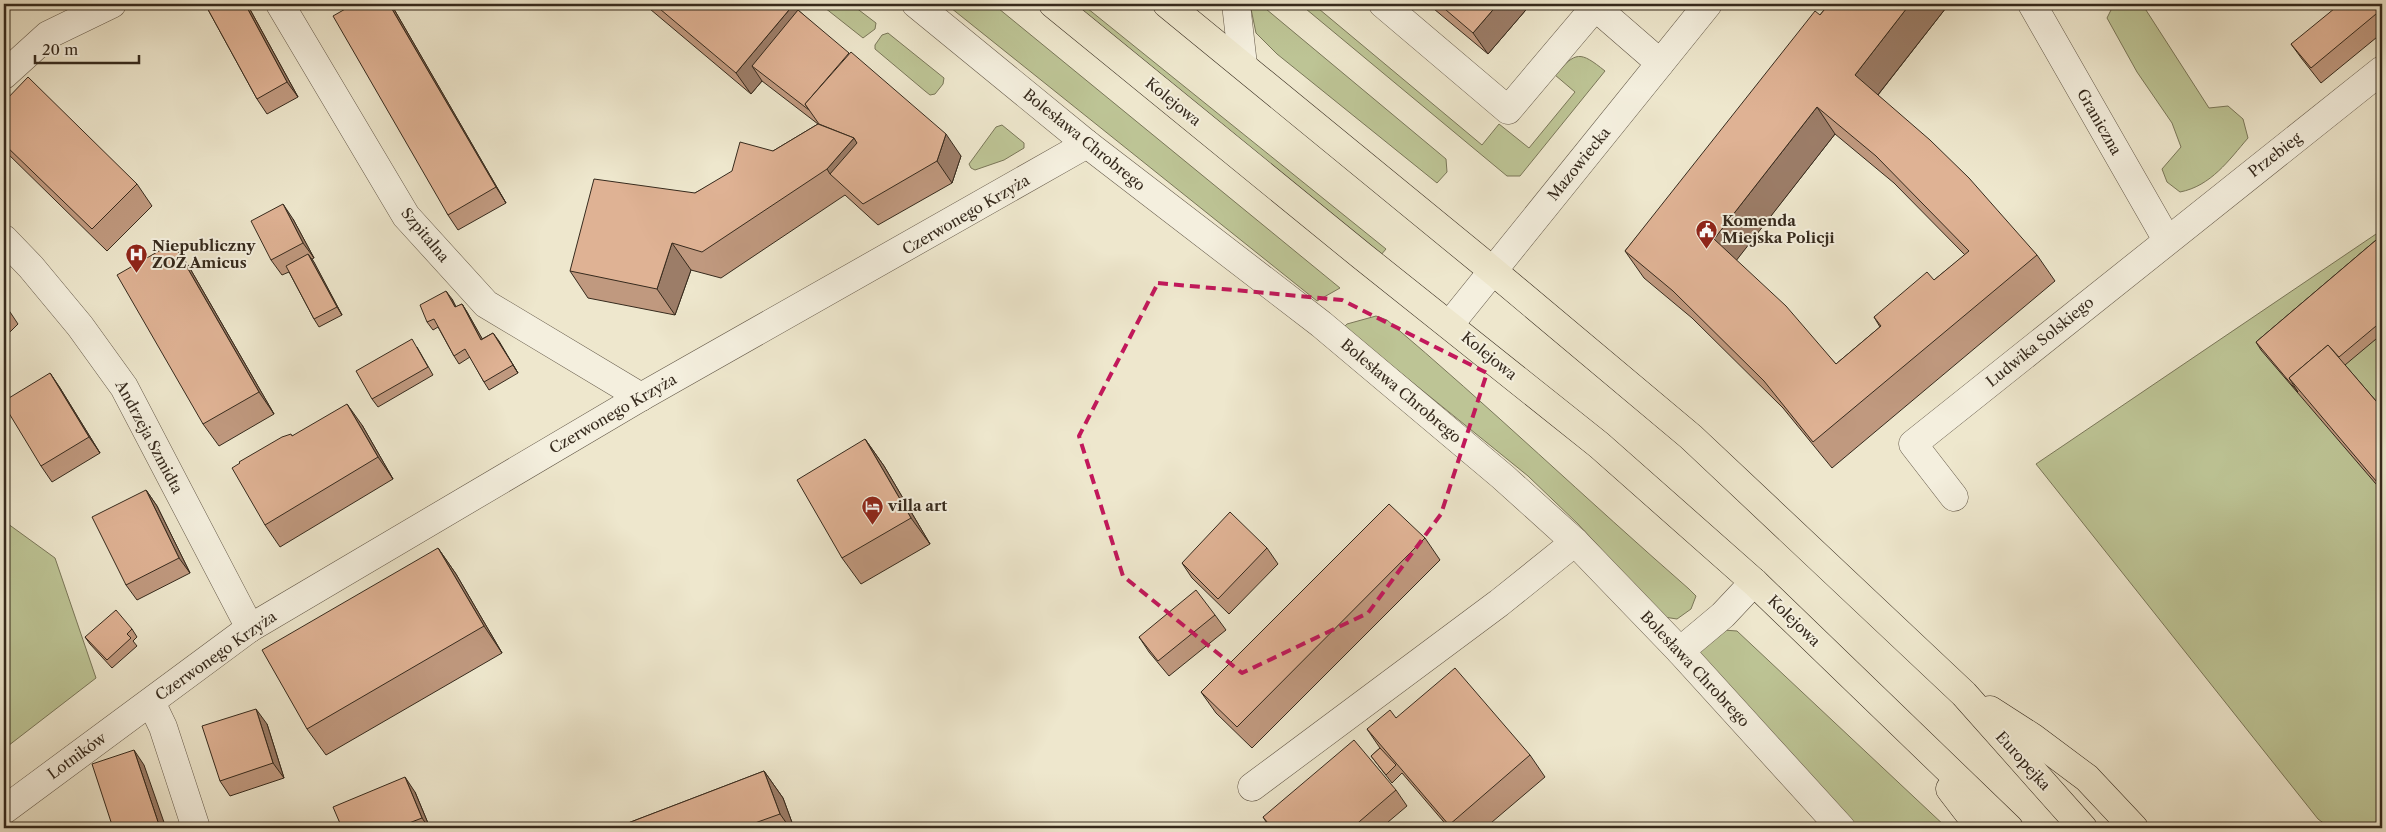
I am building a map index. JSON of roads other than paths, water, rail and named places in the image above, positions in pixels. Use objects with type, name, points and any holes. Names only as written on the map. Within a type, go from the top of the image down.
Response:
[{"type":"main road","name":"Kolejowa","points":[[1053,4],[1362,256],[1450,324],[1599,445],[1754,582],[1905,730]]},
{"type":"main road","points":[[1167,4],[1493,271],[1691,437],[1964,694],[2032,737],[2087,778],[2134,828]]},
{"type":"main road","name":"Europejka","points":[[1964,694],[2083,828]]},
{"type":"main road","points":[[1905,730],[1980,828]]},
{"type":"main road","points":[[1905,730],[2009,828]]},
{"type":"street","points":[[4,75],[48,35],[112,4]]},
{"type":"street","name":"Szpitalna","points":[[280,4],[406,216],[486,304],[641,397]]},
{"type":"street","name":"Bolesława Chrobrego","points":[[916,4],[1088,144],[1321,324],[1503,476],[1575,542],[1680,651],[1841,828]]},
{"type":"street","points":[[1236,4],[1243,65]]},
{"type":"street","points":[[1383,4],[1508,110],[1593,5],[1660,63]]},
{"type":"street","name":"Mazowiecka","points":[[1450,324],[1708,4]]},
{"type":"street","name":"Graniczna","points":[[2032,4],[2167,240]]},
{"type":"street","name":"Przebieg","points":[[2167,240],[2382,70]]},
{"type":"street","name":"Czerwonego Krzyża","points":[[151,702],[250,628],[641,397],[1088,144]]},
{"type":"street","name":"Andrzeja Szmidta","points":[[4,239],[31,267],[80,326],[124,387],[250,628]]},
{"type":"street","name":"Ludwika Solskiego","points":[[1954,497],[1913,444],[2167,240]]},
{"type":"street","points":[[1252,787],[1499,602],[1575,542]]},
{"type":"street","points":[[1680,651],[1709,628],[1754,582]]},
{"type":"street","points":[[151,702],[163,727],[196,828]]},
{"type":"street","name":"Lotników","points":[[4,810],[151,702]]},
{"type":"place","name":"Komenda Miejska Policji","points":[[1706,249]]},
{"type":"place","name":"Niepubliczny ZOZ Amicus","points":[[136,274]]},
{"type":"place","name":"villa art","points":[[872,525]]}]
